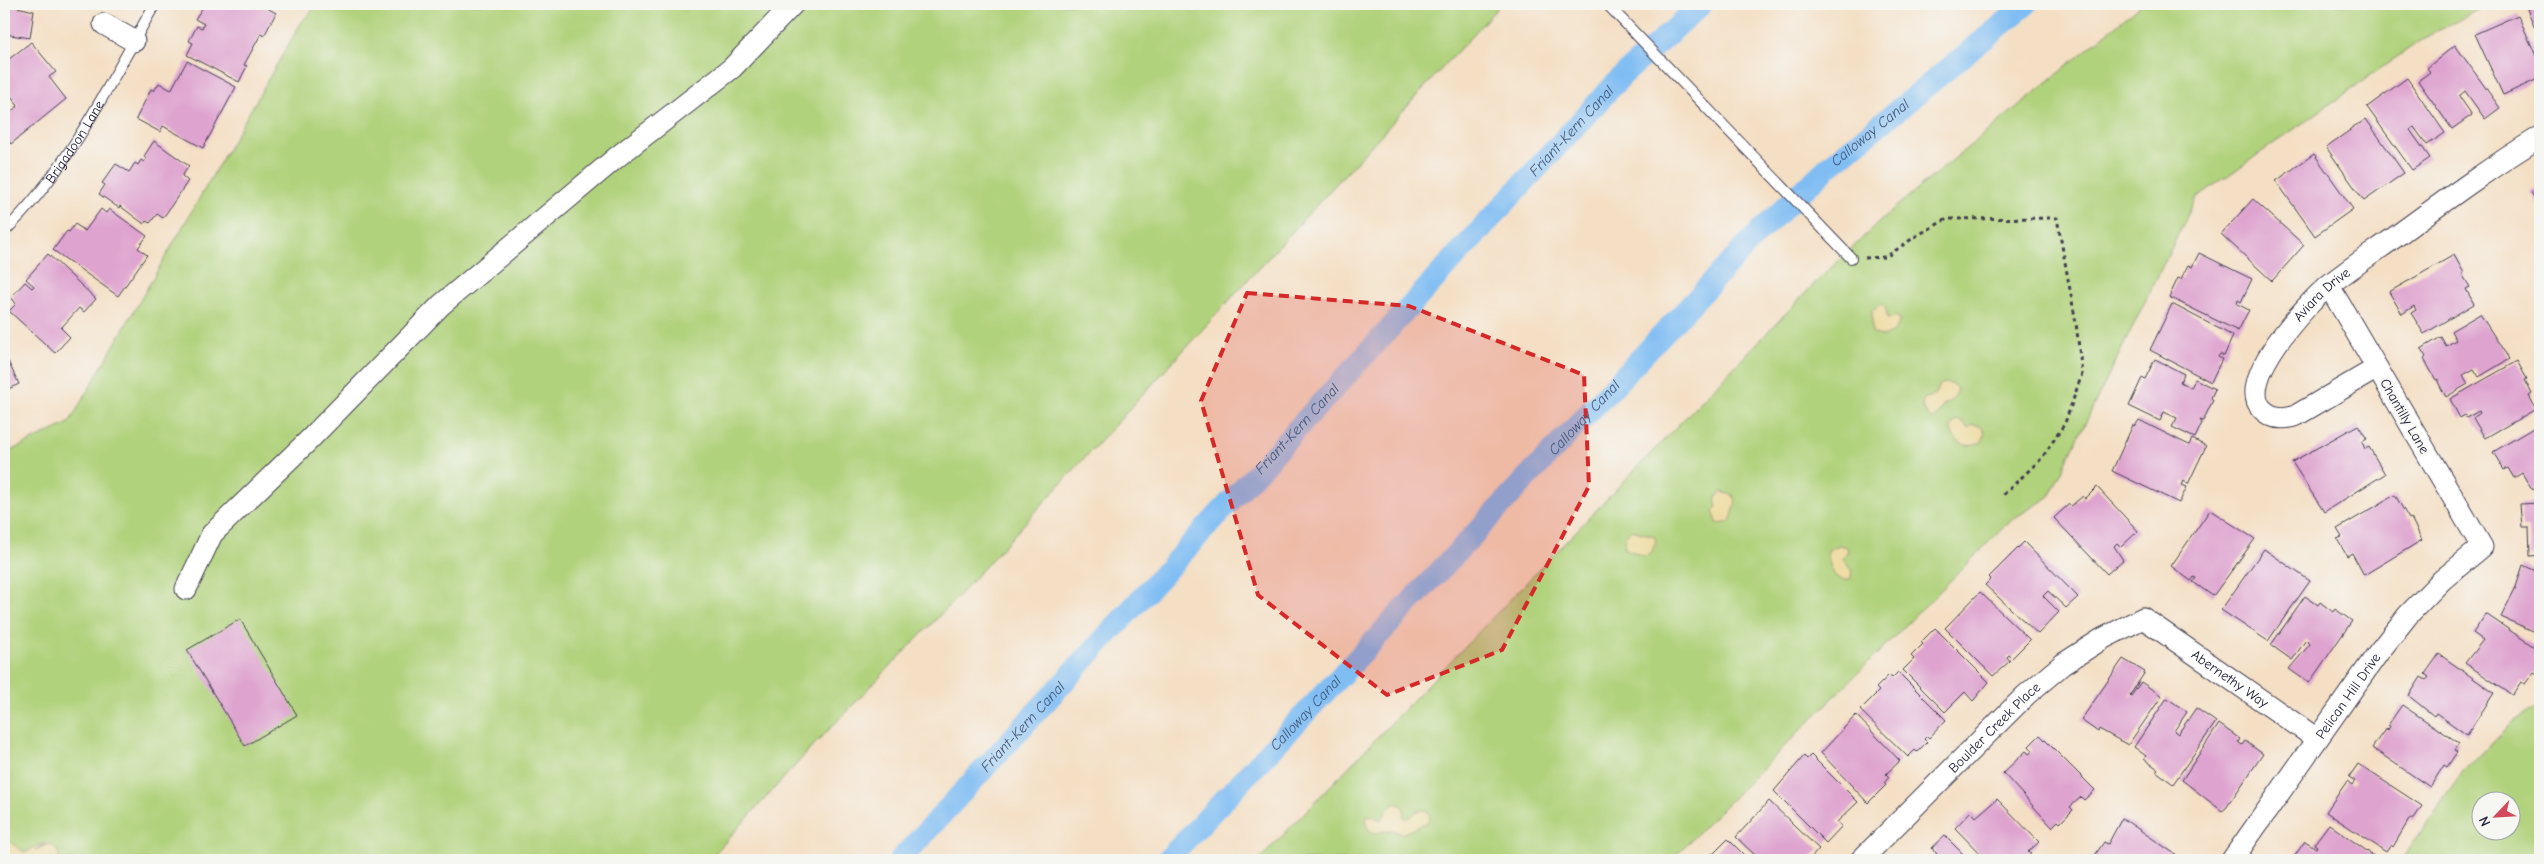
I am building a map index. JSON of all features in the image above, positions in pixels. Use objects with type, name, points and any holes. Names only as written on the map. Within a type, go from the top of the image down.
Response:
[{"type":"street","points":[[186,589],[212,534],[308,441],[441,305],[617,157],[732,68],[794,4]]},
{"type":"street","points":[[104,24],[134,41]]},
{"type":"street","name":"Aviara Drive","points":[[2377,368],[2297,415],[2285,419],[2272,417],[2262,409],[2256,400],[2255,386],[2278,342],[2301,313],[2329,286],[2499,162],[2540,136]]},
{"type":"street","name":"Chantilly Lane","points":[[2329,286],[2482,546]]},
{"type":"street","name":"Pelican Hill Drive","points":[[2232,860],[2378,653],[2408,615],[2442,580],[2482,546]]},
{"type":"street","name":"Abernethy Way","points":[[2143,618],[2317,739]]},
{"type":"street","name":"Boulder Creek Place","points":[[1861,860],[2026,695],[2070,659],[2102,639],[2143,618]]},
{"type":"lane","name":"Brigadoon Lane","points":[[4,232],[38,195],[66,156],[155,4]]},
{"type":"lane","points":[[1607,4],[1851,258]]},
{"type":"path","points":[[1851,258],[1886,257],[1916,236],[1947,219],[2056,218],[2076,324],[2082,374],[2060,430],[2042,458],[2002,496]]},
{"type":"highlighted area","points":[[1247,293],[1409,306],[1584,375],[1589,486],[1502,650],[1387,695],[1258,595],[1201,401]]},
{"type":"green space","points":[[318,4],[1501,4],[947,608],[813,746],[709,860],[4,860],[4,454],[69,423],[301,23]]},
{"type":"green space","points":[[2142,4],[2490,4],[2424,38],[2196,198],[2049,497],[2011,520],[1671,860],[1259,860],[1818,280],[1892,210]]},
{"type":"green space","points":[[2540,705],[2540,860],[2402,860],[2462,772],[2513,722]]},
{"type":"sand","points":[[1881,304],[1886,309],[1887,319],[1897,316],[1900,321],[1895,331],[1883,337],[1872,333],[1872,310]]},
{"type":"sand","points":[[1944,383],[1953,384],[1957,389],[1956,395],[1952,400],[1944,403],[1938,416],[1931,419],[1923,410],[1922,402],[1925,398],[1934,396],[1939,386]]},
{"type":"sand","points":[[1956,420],[1962,421],[1968,428],[1973,425],[1982,427],[1985,433],[1982,442],[1967,445],[1958,441],[1952,433],[1951,427]]},
{"type":"sand","points":[[1721,492],[1733,495],[1736,503],[1730,522],[1718,524],[1713,512],[1717,508],[1715,499]]},
{"type":"sand","points":[[1631,530],[1654,536],[1656,541],[1651,554],[1645,556],[1625,549],[1625,536]]},
{"type":"sand","points":[[1839,545],[1847,547],[1848,551],[1843,559],[1852,571],[1851,578],[1845,580],[1836,577],[1829,561],[1828,550]]},
{"type":"sand","points":[[1394,804],[1400,804],[1404,809],[1403,816],[1405,818],[1411,817],[1416,811],[1426,810],[1430,815],[1428,822],[1402,834],[1393,830],[1374,833],[1367,828],[1366,819],[1369,815],[1382,820],[1388,808]]},
{"type":"sand","points":[[10,842],[25,853],[38,845],[45,844],[35,850],[49,844],[57,850],[59,860],[4,860],[4,844]]},
{"type":"building","points":[[4,4],[34,11],[30,38],[4,34]]},
{"type":"building","points":[[205,4],[260,4],[276,13],[264,36],[261,34],[244,65],[247,66],[239,82],[187,55],[193,43],[189,41],[197,26],[202,28],[204,24],[195,19]]},
{"type":"building","points":[[2540,4],[2540,39],[2527,9]]},
{"type":"building","points":[[2518,15],[2540,65],[2540,78],[2503,95],[2475,34]]},
{"type":"building","points":[[31,42],[56,72],[49,77],[66,99],[11,144],[4,134],[4,117],[18,106],[4,86],[4,63]]},
{"type":"building","points":[[2455,45],[2500,108],[2485,119],[2465,91],[2459,96],[2472,115],[2452,129],[2418,81],[2430,72],[2427,68]]},
{"type":"building","points":[[187,61],[236,87],[203,148],[163,126],[160,132],[136,119],[151,89],[154,91],[159,83],[171,90]]},
{"type":"building","points":[[2407,78],[2445,133],[2427,145],[2414,127],[2410,130],[2430,158],[2412,170],[2367,107]]},
{"type":"building","points":[[2366,119],[2404,173],[2364,201],[2326,147]]},
{"type":"building","points":[[154,141],[189,166],[182,176],[188,181],[163,218],[157,214],[150,223],[146,221],[144,224],[120,206],[119,208],[99,194],[105,185],[102,183],[116,164],[129,172],[135,163],[138,165],[141,160],[144,162],[146,159],[144,156]]},
{"type":"building","points":[[2314,154],[2353,209],[2315,236],[2276,181]]},
{"type":"building","points":[[2540,188],[2540,208],[2531,192]]},
{"type":"building","points":[[2253,199],[2304,245],[2272,281],[2221,234]]},
{"type":"building","points":[[101,209],[106,213],[109,209],[147,236],[138,248],[147,255],[118,296],[53,250],[67,231],[69,232],[75,224],[85,231]]},
{"type":"building","points":[[2199,253],[2252,279],[2241,302],[2238,300],[2237,304],[2249,310],[2238,331],[2169,297],[2178,278],[2181,279],[2188,265],[2192,267]]},
{"type":"building","points":[[48,254],[96,299],[84,312],[79,308],[61,328],[70,337],[55,353],[9,311],[16,304],[11,297],[25,282],[32,288],[34,286],[26,279]]},
{"type":"building","points":[[2454,255],[2470,287],[2466,289],[2474,304],[2424,334],[2411,313],[2416,310],[2414,306],[2402,314],[2389,292]]},
{"type":"building","points":[[2172,304],[2233,336],[2224,356],[2220,354],[2218,357],[2222,359],[2211,382],[2150,350]]},
{"type":"building","points":[[2480,314],[2509,359],[2479,377],[2474,369],[2463,375],[2468,384],[2446,397],[2438,379],[2436,380],[2424,359],[2426,357],[2421,349],[2441,337],[2446,346],[2456,340],[2451,331]]},
{"type":"building","points":[[4,353],[19,384],[4,391]]},
{"type":"building","points":[[2155,359],[2184,374],[2180,382],[2191,388],[2195,379],[2215,389],[2211,398],[2213,400],[2203,421],[2200,420],[2202,423],[2195,438],[2172,427],[2177,418],[2164,412],[2160,421],[2129,406],[2142,378],[2145,379]]},
{"type":"building","points":[[2517,361],[2527,379],[2525,380],[2532,394],[2529,396],[2536,409],[2485,438],[2473,418],[2480,413],[2479,411],[2466,418],[2465,415],[2460,418],[2450,399]]},
{"type":"building","points":[[2139,420],[2189,445],[2192,439],[2206,446],[2188,484],[2184,481],[2182,485],[2187,487],[2179,503],[2112,471],[2133,425],[2135,426]]},
{"type":"building","points":[[2540,424],[2540,485],[2532,490],[2522,473],[2514,478],[2508,468],[2504,470],[2493,452]]},
{"type":"building","points":[[2358,425],[2367,439],[2362,442],[2365,449],[2369,447],[2385,474],[2324,512],[2292,462]]},
{"type":"building","points":[[2097,487],[2138,531],[2121,547],[2117,543],[2114,546],[2123,560],[2107,574],[2054,518],[2069,504],[2071,506],[2083,496],[2085,499]]},
{"type":"building","points":[[2395,495],[2409,519],[2411,518],[2422,540],[2364,575],[2352,553],[2347,556],[2337,539],[2342,537],[2337,529]]},
{"type":"building","points":[[2540,503],[2540,555],[2530,556],[2529,527],[2522,527],[2520,504]]},
{"type":"building","points":[[2210,510],[2255,539],[2213,596],[2193,582],[2196,578],[2194,577],[2191,581],[2171,566]]},
{"type":"building","points":[[2024,542],[2078,597],[2066,608],[2048,591],[2043,596],[2059,612],[2038,634],[1985,585],[1991,579],[1989,577]]},
{"type":"building","points":[[2264,549],[2310,581],[2268,641],[2221,610]]},
{"type":"building","points":[[2523,565],[2540,573],[2540,634],[2501,617],[2516,587]]},
{"type":"building","points":[[1980,592],[2030,640],[2012,658],[2009,655],[2007,657],[2010,661],[1993,676],[1945,628]]},
{"type":"building","points":[[2305,596],[2318,605],[2320,602],[2333,612],[2335,609],[2352,621],[2309,683],[2289,669],[2310,644],[2306,640],[2292,660],[2271,645]]},
{"type":"building","points":[[2486,614],[2540,651],[2540,670],[2537,674],[2534,672],[2525,684],[2521,682],[2512,695],[2465,663],[2483,640],[2473,633]]},
{"type":"building","points":[[240,619],[297,715],[245,746],[187,650]]},
{"type":"building","points":[[1935,628],[1989,682],[1973,701],[1965,692],[1945,712],[1903,670],[1914,659],[1911,656],[1923,644],[1921,642]]},
{"type":"building","points":[[2439,654],[2494,693],[2467,735],[2436,713],[2434,716],[2409,696],[2421,677],[2426,680],[2429,677],[2425,674]]},
{"type":"building","points":[[2123,659],[2145,672],[2131,696],[2141,682],[2162,696],[2128,745],[2099,729],[2098,732],[2081,720]]},
{"type":"building","points":[[1898,672],[1946,720],[1929,738],[1927,736],[1924,739],[1927,742],[1917,752],[1915,750],[1908,757],[1860,710],[1879,691],[1876,688],[1889,675],[1892,678]]},
{"type":"building","points":[[2167,698],[2187,712],[2174,731],[2178,734],[2196,708],[2216,722],[2173,784],[2156,771],[2158,769],[2144,759],[2146,756],[2134,747]]},
{"type":"building","points":[[2402,705],[2459,743],[2454,750],[2457,752],[2447,767],[2444,765],[2430,787],[2372,748],[2386,728],[2388,730],[2390,726],[2388,725]]},
{"type":"building","points":[[1856,715],[1900,761],[1886,774],[1889,777],[1884,783],[1886,785],[1868,803],[1821,753]]},
{"type":"building","points":[[2219,724],[2240,739],[2238,742],[2242,745],[2245,741],[2263,754],[2222,811],[2182,780]]},
{"type":"building","points":[[2040,735],[2095,790],[2084,800],[2081,797],[2070,807],[2073,810],[2060,823],[2058,821],[2052,827],[2003,773],[2026,751],[2029,754],[2033,751],[2029,746]]},
{"type":"building","points":[[1811,755],[1858,802],[1837,822],[1842,826],[1826,843],[1774,791],[1804,756],[1807,759]]},
{"type":"building","points":[[2358,764],[2422,806],[2413,820],[2410,818],[2393,847],[2391,845],[2386,852],[2326,812],[2347,781],[2352,785],[2355,781],[2349,777]]},
{"type":"building","points":[[1997,799],[2039,842],[2028,852],[2031,854],[2025,860],[1986,860],[1955,828],[1971,811],[1976,817]]},
{"type":"building","points":[[1769,801],[1819,849],[1809,860],[1760,860],[1736,837]]},
{"type":"building","points":[[2122,818],[2184,860],[2097,860],[2093,858],[2104,842],[2108,844]]},
{"type":"building","points":[[2329,824],[2378,859],[2292,860],[2305,841],[2316,848],[2317,846],[2314,844]]},
{"type":"building","points":[[1945,836],[1965,856],[1972,860],[1936,860],[1933,857],[1937,854],[1932,848]]},
{"type":"building","points":[[1728,839],[1749,860],[1705,860],[1713,854]]},
{"type":"waterway","name":"Friant-Kern Canal","points":[[900,860],[1622,76],[1702,4]]},
{"type":"waterway","name":"Calloway Canal","points":[[1167,860],[1761,230],[1828,167],[2027,4]]}]
